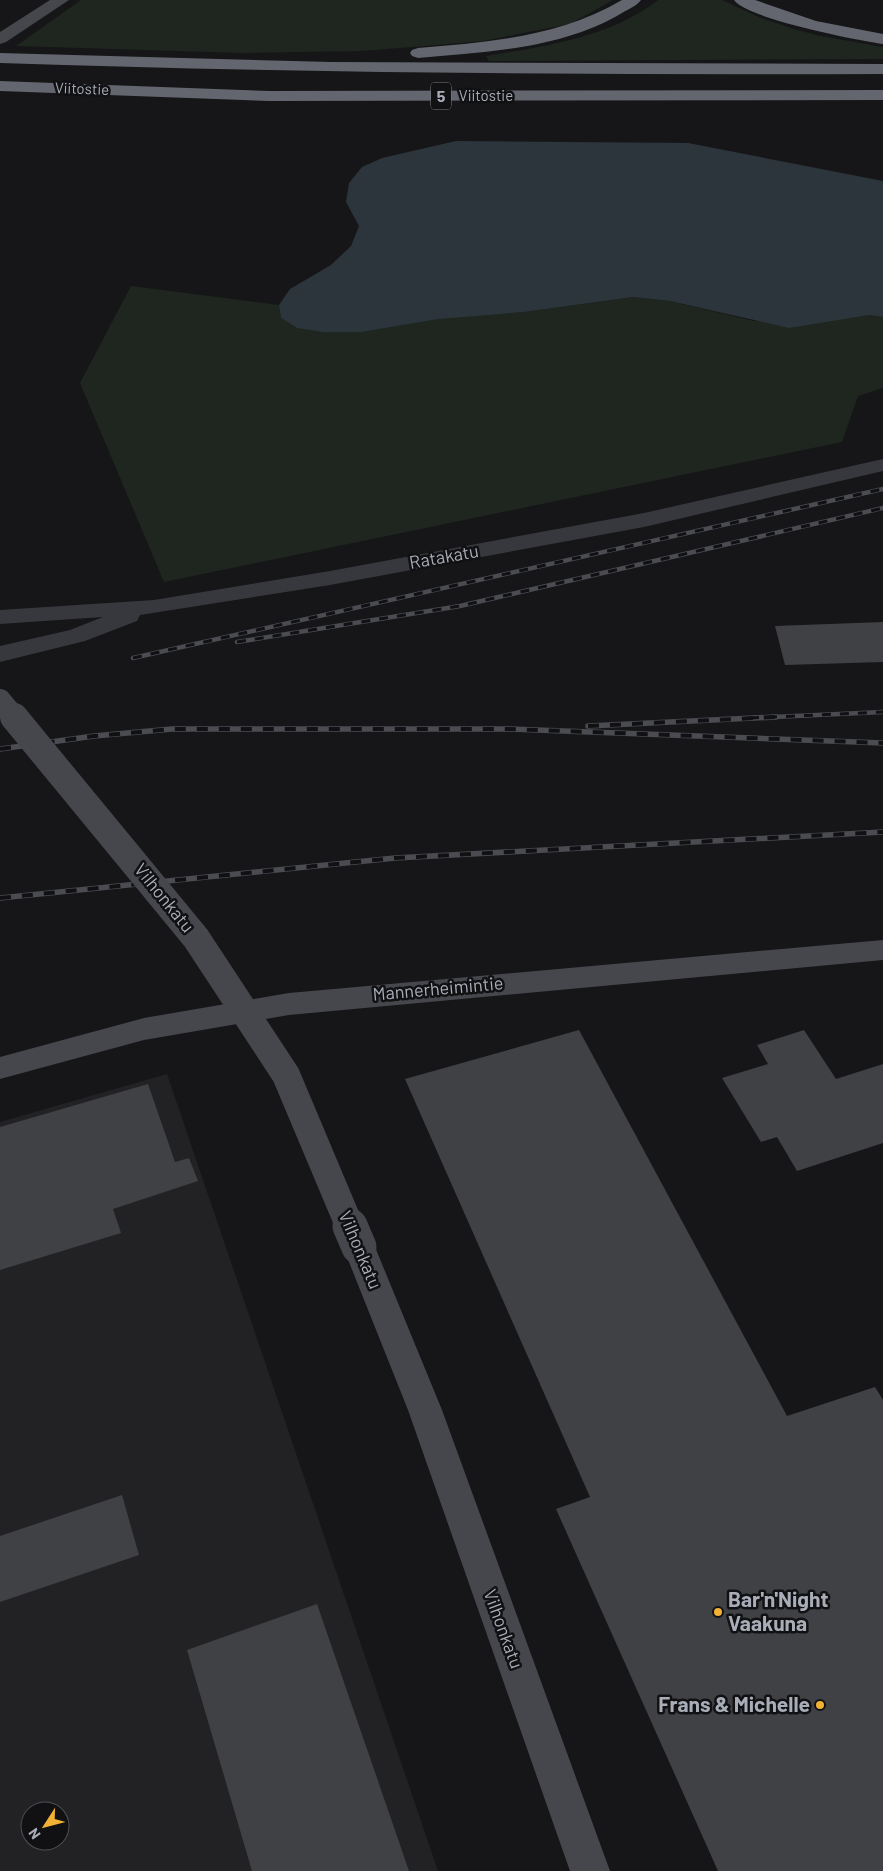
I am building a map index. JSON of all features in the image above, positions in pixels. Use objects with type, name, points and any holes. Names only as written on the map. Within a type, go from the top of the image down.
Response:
[{"type":"highway","points":[[325,67],[536,38],[596,21],[633,0]]},
{"type":"highway","points":[[742,0],[810,25],[883,39]]},
{"type":"highway","name":"Viitostie","points":[[0,58],[123,63],[505,70],[883,69]]},
{"type":"highway","name":"Viitostie","points":[[0,86],[269,96],[883,95]]},
{"type":"street","points":[[0,39],[60,0]]},
{"type":"street","name":"Ratakatu","points":[[0,617],[154,607],[330,578],[644,520],[883,465]]},
{"type":"street","points":[[0,654],[77,636],[154,607]]},
{"type":"street","name":"Vilhonkatu","points":[[0,700],[196,938],[286,1075],[359,1247],[425,1410],[590,1871]]},
{"type":"street","name":"Mannerheimintie","points":[[0,1068],[144,1029],[289,1004],[883,950]]},
{"type":"shaded area","points":[[81,0],[613,0],[570,24],[483,41],[361,51],[242,53],[16,46]]},
{"type":"shaded area","points":[[658,0],[722,0],[761,18],[797,30],[883,47],[883,59],[489,61],[486,56],[553,44],[598,32],[639,13]]},
{"type":"shaded area","points":[[456,141],[688,143],[883,181],[883,317],[869,315],[789,328],[670,301],[633,297],[524,312],[438,319],[361,332],[323,332],[297,328],[281,318],[279,305],[290,289],[331,265],[351,246],[359,226],[346,202],[349,183],[362,167],[382,158]]},
{"type":"shaded area","points":[[131,286],[279,305],[281,318],[297,328],[524,312],[633,297],[670,301],[754,321],[869,315],[883,317],[883,388],[858,396],[842,442],[164,582],[80,383]]},
{"type":"shaded area","points":[[167,1074],[438,1871],[0,1871],[0,1122]]},
{"type":"building","points":[[883,622],[883,662],[785,665],[775,626]]},
{"type":"building","points":[[579,1030],[787,1416],[875,1387],[883,1400],[883,1871],[718,1871],[556,1509],[590,1497],[405,1079]]},
{"type":"building","points":[[804,1030],[836,1079],[883,1064],[883,1143],[797,1171],[777,1137],[761,1142],[722,1078],[768,1064],[757,1045]]},
{"type":"building","points":[[148,1084],[175,1162],[189,1158],[198,1181],[113,1209],[121,1233],[0,1270],[0,1127]]},
{"type":"building","points":[[122,1495],[139,1555],[0,1602],[0,1536]]},
{"type":"building","points":[[317,1604],[409,1871],[252,1871],[187,1650]]},
{"type":"railway","points":[[133,658],[883,489]]},
{"type":"railway","points":[[237,642],[460,606],[883,508]]},
{"type":"railway","points":[[750,718],[883,712]]},
{"type":"railway","points":[[588,726],[776,717]]},
{"type":"railway","points":[[0,749],[94,736],[172,729],[510,729],[883,743]]},
{"type":"railway","points":[[0,898],[395,858],[883,832]]},
{"type":"place","name":"Bar'n'Night Vaakuna","points":[[718,1612]]},
{"type":"place","name":"Frans & Michelle","points":[[820,1705]]}]
